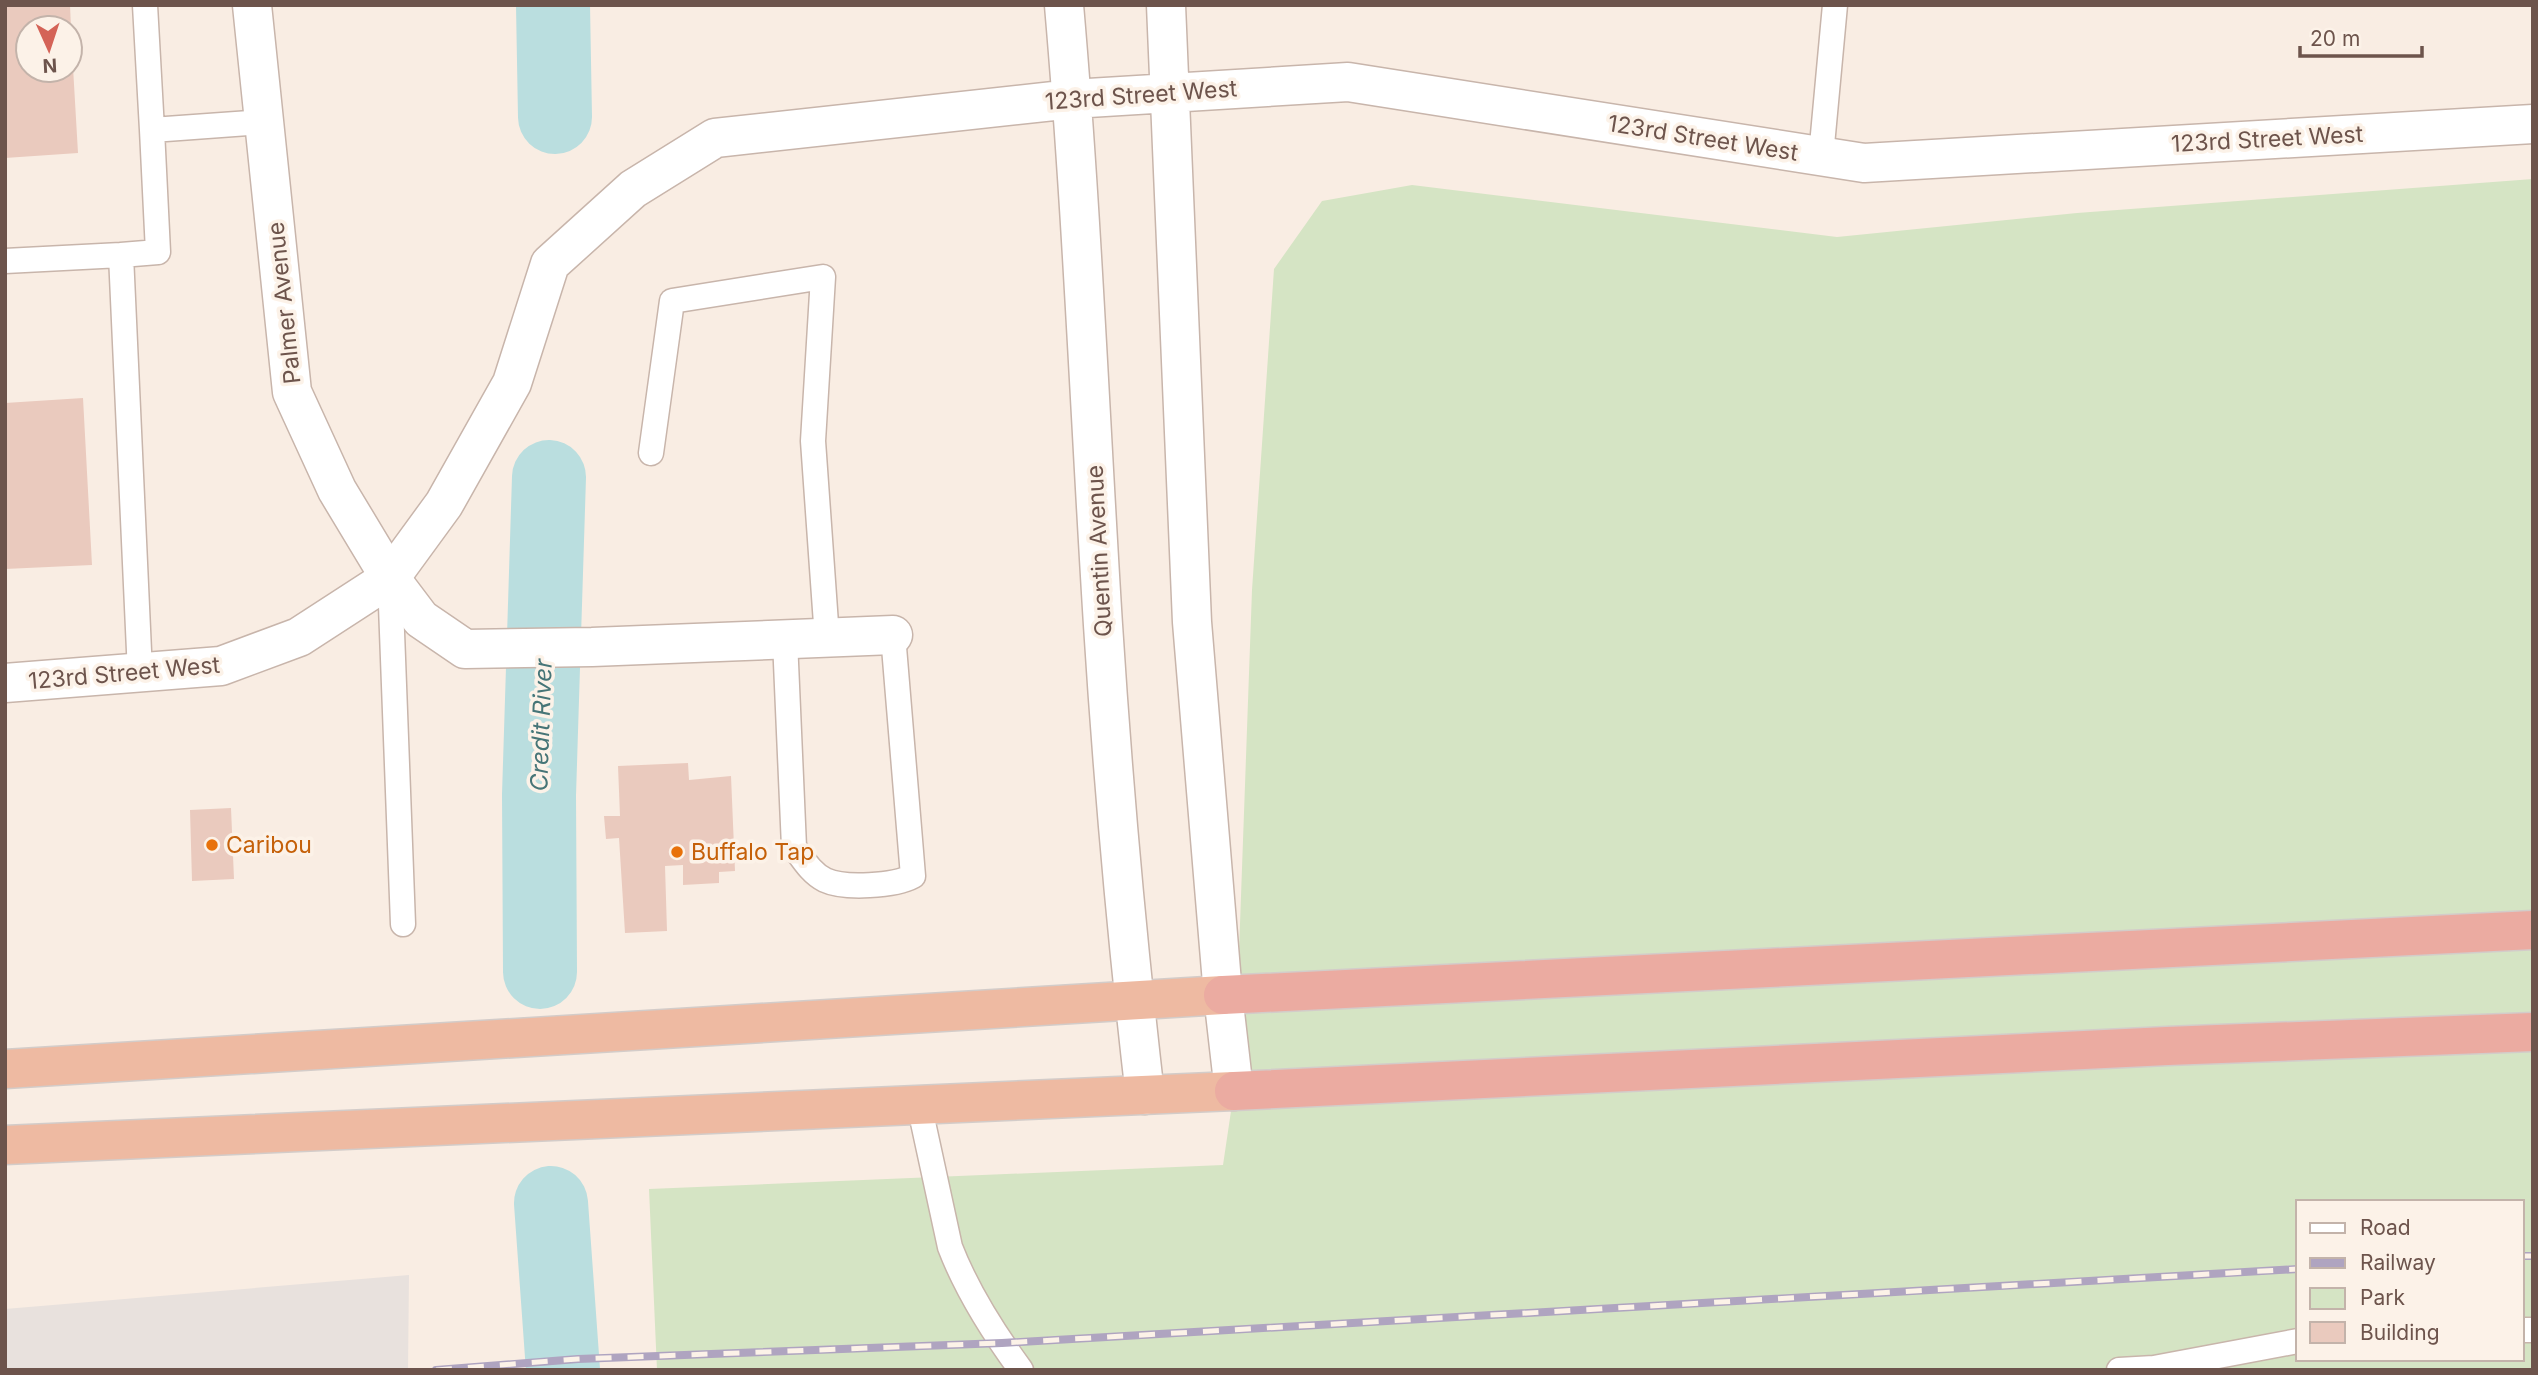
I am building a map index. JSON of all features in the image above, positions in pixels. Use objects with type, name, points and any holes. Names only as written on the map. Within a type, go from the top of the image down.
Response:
[{"type":"highway","points":[[5,1069],[1134,999],[2533,930]]},
{"type":"highway","points":[[5,1145],[1234,1091],[2167,1046],[2533,1032]]},
{"type":"street","name":"Palmer Avenue","points":[[252,5],[292,392],[337,490],[390,578],[421,619],[465,649],[893,635]]},
{"type":"street","name":"Quentin Avenue","points":[[1064,5],[1072,99],[1103,629],[1134,999],[1145,1095]]},
{"type":"street","points":[[1166,5],[1192,622],[1223,995],[1234,1091]]},
{"type":"street","name":"123rd Street West","points":[[5,684],[221,666],[299,637],[390,578],[444,504],[512,383],[550,264],[633,189],[715,138],[1072,99],[1348,82],[1864,163],[2533,124]]},
{"type":"lane","points":[[5,261],[158,252],[145,5]]},
{"type":"lane","points":[[1821,156],[1835,5]]},
{"type":"lane","points":[[152,130],[264,122]]},
{"type":"lane","points":[[121,255],[140,673]]},
{"type":"lane","points":[[651,453],[672,301],[823,277],[813,441],[827,638]]},
{"type":"lane","points":[[390,578],[403,924]]},
{"type":"lane","points":[[785,640],[794,847],[813,872],[826,881],[845,885],[902,882],[913,876],[893,635]]},
{"type":"lane","points":[[919,1104],[953,1254],[970,1291],[1021,1370]]},
{"type":"lane","points":[[2119,1370],[2154,1368],[2296,1341]]},
{"type":"shaded area","points":[[409,1275],[408,1370],[5,1370],[5,1309]]},
{"type":"green space","points":[[2533,179],[2533,1370],[657,1370],[649,1189],[1223,1165],[1234,1091],[1252,590],[1274,269],[1322,201],[1412,185],[1837,237],[2077,213]]},
{"type":"building","points":[[5,5],[70,5],[70,14],[14,14],[14,84],[74,84],[78,153],[5,158]]},
{"type":"building","points":[[83,398],[92,565],[5,569],[5,403]]},
{"type":"building","name":"Buffalo Tap","points":[[688,763],[689,780],[731,776],[735,871],[719,872],[719,883],[683,885],[683,865],[665,866],[667,931],[625,933],[619,838],[606,839],[604,816],[620,816],[618,766]]},
{"type":"building","name":"Caribou","points":[[231,808],[234,879],[192,881],[190,810]]},
{"type":"waterway","name":"Credit River","points":[[553,5],[555,117]]},
{"type":"waterway","name":"Credit River","points":[[540,972],[539,795],[549,477]]},
{"type":"waterway","name":"Credit River","points":[[551,1203],[563,1370]]},
{"type":"railway","points":[[2524,1256],[2533,1256]]},
{"type":"railway","points":[[436,1370],[578,1359],[1002,1343],[2296,1269]]},
{"type":"place","name":"Caribou","points":[[212,845]]},
{"type":"place","name":"Buffalo Tap","points":[[677,852]]}]
